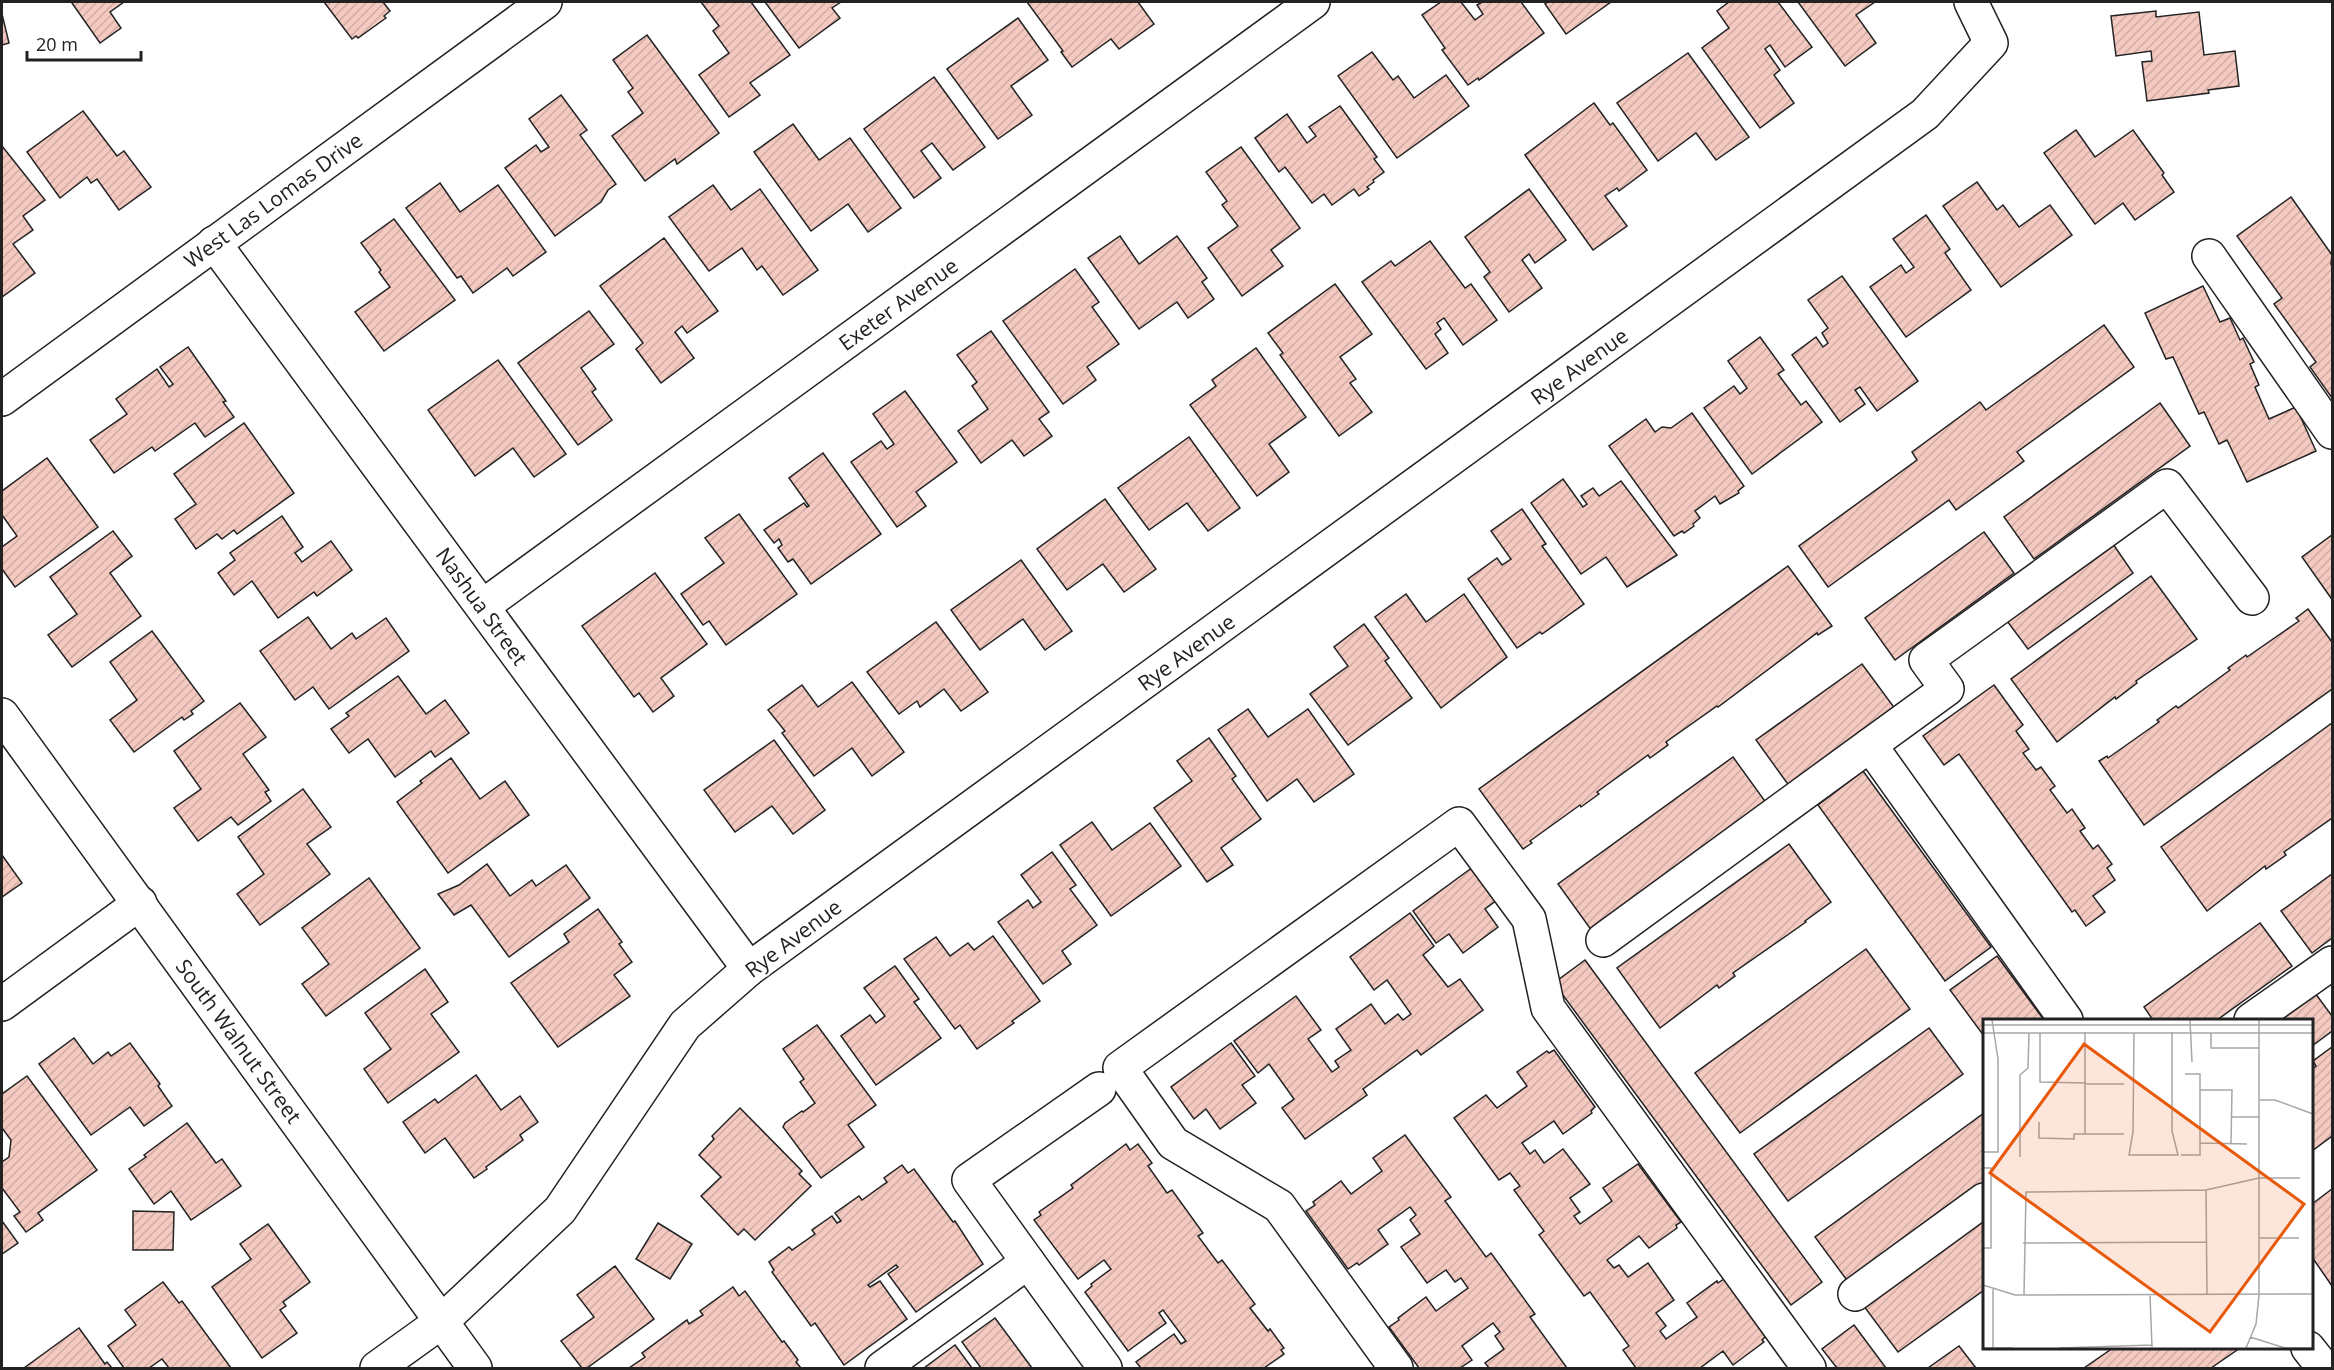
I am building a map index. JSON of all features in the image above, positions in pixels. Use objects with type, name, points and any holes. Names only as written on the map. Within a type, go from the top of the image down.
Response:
[{"type":"street","name":"West Las Lomas Drive","points":[[2,399],[545,2]]},
{"type":"street","name":"Exeter Avenue","points":[[483,606],[1313,2]]},
{"type":"street","name":"Rye Avenue","points":[[376,1368],[441,1322],[560,1210],[686,1025],[749,969],[1925,114],[1991,43],[1971,2]]},
{"type":"street","name":"Nashua Street","points":[[214,243],[749,969]]},
{"type":"street","points":[[2209,256],[2332,432]]},
{"type":"street","points":[[1603,940],[1947,689],[1926,660],[2168,486],[2252,598]]},
{"type":"street","name":"South Walnut Street","points":[[2,715],[475,1368]]},
{"type":"street","points":[[1870,745],[2065,1019]]},
{"type":"street","points":[[1396,1368],[1279,1206],[1173,1143],[1120,1068],[1459,824],[1529,919],[1548,1008],[1809,1368]]},
{"type":"street","points":[[2,1004],[140,903]]},
{"type":"street","points":[[2252,1019],[2332,963]]},
{"type":"street","points":[[1099,1089],[969,1180],[1105,1368]]},
{"type":"street","points":[[1855,1294],[1983,1201]]},
{"type":"street","points":[[882,1368],[1028,1262]]},
{"type":"street","points":[[2310,1349],[2324,1368]]},
{"type":"building","points":[[124,2],[110,12],[121,28],[100,43],[72,3]]},
{"type":"building","points":[[324,2],[383,2],[390,11],[384,16],[386,18],[358,38],[356,36],[352,39]]},
{"type":"building","points":[[701,2],[751,2],[790,55],[750,83],[760,95],[729,117],[699,75],[729,53],[713,31],[719,26]]},
{"type":"building","points":[[765,2],[841,2],[832,8],[840,18],[799,48]]},
{"type":"building","points":[[1027,2],[1138,2],[1154,24],[1119,49],[1111,39],[1072,67]]},
{"type":"building","points":[[1441,2],[1461,2],[1475,20],[1483,14],[1477,5],[1482,2],[1521,2],[1544,33],[1479,80],[1478,78],[1468,85],[1442,50],[1445,48],[1422,15]]},
{"type":"building","points":[[1548,2],[1611,2],[1566,34],[1545,4]]},
{"type":"building","points":[[1729,2],[1778,2],[1812,47],[1785,67],[1770,45],[1765,49],[1780,70],[1774,75],[1794,103],[1760,128],[1702,48],[1729,28],[1717,11]]},
{"type":"building","points":[[1798,2],[1875,2],[1856,15],[1876,43],[1845,66]]},
{"type":"building","points":[[2156,11],[2156,17],[2199,12],[2204,55],[2235,51],[2239,86],[2208,90],[2209,93],[2147,101],[2142,62],[2152,61],[2151,51],[2116,56],[2111,16]]},
{"type":"building","points":[[2,14],[9,43],[2,45]]},
{"type":"building","points":[[1018,18],[1048,60],[1011,86],[1032,115],[998,139],[947,69]]},
{"type":"building","points":[[647,35],[719,133],[677,164],[675,159],[645,181],[612,136],[643,113],[628,92],[633,88],[613,60]]},
{"type":"building","points":[[1372,52],[1393,80],[1398,76],[1414,98],[1446,75],[1469,106],[1397,158],[1338,76]]},
{"type":"building","points":[[1688,53],[1749,137],[1716,160],[1696,133],[1658,161],[1617,103]]},
{"type":"building","points":[[934,77],[985,147],[953,170],[932,143],[921,151],[941,178],[914,198],[864,129]]},
{"type":"building","points":[[561,95],[587,130],[580,135],[616,184],[608,190],[601,202],[555,236],[505,168],[536,145],[541,152],[549,147],[529,119]]},
{"type":"building","points":[[1594,103],[1610,125],[1613,123],[1647,170],[1619,191],[1617,188],[1605,196],[1627,226],[1593,250],[1525,155]]},
{"type":"building","points":[[1340,106],[1377,157],[1374,159],[1384,172],[1373,180],[1374,182],[1367,187],[1369,189],[1359,196],[1354,189],[1332,205],[1324,194],[1312,203],[1285,167],[1279,172],[1255,138],[1287,114],[1307,143],[1316,136],[1309,127]]},
{"type":"building","points":[[83,111],[117,156],[124,151],[151,187],[119,210],[97,179],[91,183],[87,177],[60,198],[27,152]]},
{"type":"building","points":[[793,124],[819,160],[850,138],[901,208],[868,232],[848,204],[811,231],[754,152]]},
{"type":"building","points":[[2076,130],[2095,157],[2133,130],[2164,173],[2162,175],[2174,192],[2135,220],[2123,203],[2095,224],[2044,153]]},
{"type":"building","points":[[2,146],[45,200],[23,216],[33,230],[13,244],[35,273],[2,297]]},
{"type":"building","points":[[1241,147],[1300,228],[1271,250],[1283,266],[1242,296],[1208,248],[1238,226],[1222,205],[1227,201],[1206,172]]},
{"type":"building","points":[[1977,182],[1997,210],[2003,205],[2019,227],[2050,205],[2072,235],[2001,287],[1943,206]]},
{"type":"building","points":[[440,183],[460,212],[498,185],[546,252],[513,276],[507,268],[473,293],[461,276],[457,278],[406,208]]},
{"type":"building","points":[[713,185],[731,210],[760,189],[818,270],[783,295],[762,266],[757,270],[742,248],[709,271],[669,217]]},
{"type":"building","points":[[1529,189],[1566,240],[1535,263],[1529,254],[1522,260],[1542,288],[1509,312],[1484,277],[1490,272],[1465,237]]},
{"type":"building","points":[[2291,197],[2332,255],[2332,398],[2310,367],[2316,362],[2274,304],[2282,298],[2237,236]]},
{"type":"building","points":[[1926,215],[1950,249],[1945,253],[1971,290],[1906,337],[1870,287],[1901,265],[1906,273],[1914,267],[1893,239]]},
{"type":"building","points":[[394,219],[455,300],[384,351],[355,312],[390,287],[379,272],[381,270],[361,243]]},
{"type":"building","points":[[1120,236],[1139,264],[1177,236],[1207,278],[1202,282],[1214,299],[1188,318],[1177,302],[1139,329],[1088,258]]},
{"type":"building","points":[[664,238],[718,311],[687,333],[682,326],[675,332],[694,358],[661,383],[636,349],[643,343],[600,286]]},
{"type":"building","points":[[1430,241],[1465,288],[1471,284],[1497,320],[1463,345],[1444,318],[1437,323],[1441,329],[1435,334],[1448,353],[1426,369],[1362,282],[1391,261],[1395,266]]},
{"type":"building","points":[[1075,269],[1099,302],[1092,307],[1119,344],[1087,367],[1096,380],[1063,404],[1003,321]]},
{"type":"building","points":[[1842,276],[1918,381],[1877,411],[1860,387],[1855,390],[1865,404],[1840,422],[1792,355],[1816,337],[1823,347],[1828,343],[1822,333],[1828,328],[1808,300]]},
{"type":"building","points":[[1335,284],[1372,334],[1340,357],[1356,379],[1350,383],[1372,412],[1339,436],[1280,355],[1283,353],[1268,333]]},
{"type":"building","points":[[2203,286],[2220,322],[2230,318],[2240,340],[2243,338],[2254,362],[2250,364],[2259,385],[2255,387],[2269,419],[2296,407],[2316,451],[2247,482],[2227,440],[2219,444],[2204,412],[2199,414],[2173,357],[2166,359],[2145,313]]},
{"type":"building","points":[[589,311],[614,344],[581,368],[596,389],[592,392],[612,420],[578,445],[518,363]]},
{"type":"building","points":[[2104,325],[2134,367],[2017,452],[2024,461],[1956,510],[1949,500],[1828,587],[1799,546],[1917,460],[1912,452],[1980,402],[1986,410]]},
{"type":"building","points":[[991,331],[1049,412],[1039,419],[1052,436],[1024,456],[1012,440],[981,463],[958,431],[988,409],[972,386],[977,382],[957,355]]},
{"type":"building","points":[[1760,337],[1784,370],[1778,374],[1801,405],[1806,401],[1822,422],[1752,474],[1704,408],[1734,386],[1740,394],[1747,388],[1728,361]]},
{"type":"building","points":[[188,347],[226,401],[223,402],[234,417],[205,437],[195,423],[155,451],[152,447],[114,473],[90,440],[127,414],[116,399],[157,369],[169,387],[173,384],[160,367]]},
{"type":"building","points":[[1256,348],[1306,417],[1269,444],[1289,472],[1257,496],[1190,405],[1216,386],[1212,380]]},
{"type":"building","points":[[498,360],[566,454],[534,477],[513,448],[475,476],[428,410]]},
{"type":"building","points":[[905,391],[957,462],[916,492],[926,506],[897,527],[851,462],[881,441],[887,449],[894,444],[873,414]]},
{"type":"building","points":[[2160,403],[2190,446],[2034,559],[2004,517]]},
{"type":"building","points":[[1692,413],[1744,486],[1738,491],[1739,493],[1720,504],[1715,496],[1695,511],[1700,518],[1693,524],[1694,526],[1674,536],[1609,446],[1646,419],[1655,432],[1662,427],[1671,428]]},
{"type":"building","points":[[244,423],[294,493],[237,534],[234,530],[222,539],[217,534],[196,549],[175,519],[196,504],[174,474]]},
{"type":"building","points":[[1189,437],[1240,508],[1208,531],[1187,503],[1149,530],[1118,488]]},
{"type":"building","points":[[823,453],[881,534],[811,584],[793,559],[788,562],[778,548],[782,545],[779,539],[774,543],[764,530],[804,503],[807,507],[809,506],[789,478]]},
{"type":"building","points":[[47,458],[98,527],[15,587],[2,569],[2,547],[17,536],[2,515],[2,491]]},
{"type":"building","points":[[1563,479],[1583,507],[1587,504],[1581,496],[1593,488],[1599,496],[1621,481],[1677,555],[1627,587],[1606,557],[1581,574],[1531,503]]},
{"type":"building","points":[[1105,499],[1156,569],[1124,592],[1103,564],[1067,590],[1037,549]]},
{"type":"building","points":[[1522,509],[1546,544],[1542,546],[1584,604],[1542,634],[1540,632],[1517,648],[1468,579],[1497,558],[1502,565],[1511,559],[1491,531]]},
{"type":"building","points":[[739,514],[797,594],[726,645],[709,621],[703,625],[681,594],[724,563],[705,538]]},
{"type":"building","points":[[282,516],[303,547],[295,553],[302,562],[331,541],[352,570],[317,596],[314,592],[278,618],[252,581],[234,595],[218,573],[235,560],[230,553]]},
{"type":"building","points":[[113,531],[132,556],[110,573],[141,616],[72,667],[48,635],[77,614],[50,577]]},
{"type":"building","points":[[1984,532],[2014,573],[1895,660],[1865,618]]},
{"type":"building","points":[[2332,535],[2332,597],[2331,598],[2302,557]]},
{"type":"building","points":[[2113,544],[2133,573],[2028,649],[2007,621]]},
{"type":"building","points":[[1021,560],[1072,631],[1045,650],[1023,619],[980,650],[951,610]]},
{"type":"building","points":[[1788,566],[1832,626],[1818,635],[1817,633],[1718,707],[1666,742],[1668,745],[1650,758],[1648,755],[1597,792],[1599,794],[1530,841],[1532,843],[1523,849],[1479,789]]},
{"type":"building","points":[[655,573],[707,644],[661,678],[674,696],[653,712],[639,693],[634,697],[582,626]]},
{"type":"building","points":[[2151,576],[2197,639],[2136,681],[2137,683],[2057,742],[2011,679]]},
{"type":"building","points":[[1406,594],[1426,622],[1464,594],[1507,657],[1441,708],[1375,617]]},
{"type":"building","points":[[2308,609],[2332,642],[2332,689],[2144,825],[2099,761],[2107,756],[2108,758],[2159,722],[2157,720],[2176,706],[2178,708],[2230,670],[2228,668],[2246,655],[2247,657],[2299,621],[2296,618]]},
{"type":"building","points":[[308,617],[331,649],[352,633],[356,639],[386,618],[409,651],[329,709],[313,687],[295,700],[260,651]]},
{"type":"building","points":[[936,622],[988,692],[961,711],[944,689],[920,707],[917,701],[899,714],[867,672]]},
{"type":"building","points":[[1364,624],[1389,658],[1385,661],[1412,698],[1348,745],[1310,694],[1348,666],[1334,647]]},
{"type":"building","points":[[152,631],[204,701],[191,711],[193,714],[184,720],[182,717],[134,752],[110,720],[137,700],[110,662]]},
{"type":"building","points":[[1862,664],[1896,710],[1790,787],[1756,740]]},
{"type":"building","points":[[398,676],[426,714],[445,700],[469,733],[435,757],[431,751],[395,777],[368,739],[349,753],[331,729],[349,716],[346,713]]},
{"type":"building","points":[[852,682],[904,752],[872,776],[852,748],[814,776],[782,733],[785,731],[768,710],[802,685],[818,707]]},
{"type":"building","points":[[1994,685],[2023,725],[2016,731],[2029,749],[2023,753],[2036,770],[2041,767],[2055,786],[2050,790],[2067,813],[2072,809],[2085,828],[2080,831],[2093,849],[2098,845],[2112,864],[2107,868],[2115,880],[2093,896],[2105,912],[2086,926],[2075,910],[2072,912],[1959,754],[1944,765],[1923,736]]},
{"type":"building","points":[[240,703],[266,737],[243,754],[269,790],[265,792],[271,801],[238,825],[231,817],[198,841],[174,808],[201,789],[174,751]]},
{"type":"building","points":[[1248,709],[1268,737],[1308,709],[1354,774],[1314,802],[1297,779],[1267,801],[1218,730]]},
{"type":"building","points":[[2332,723],[2332,818],[2284,852],[2286,855],[2266,869],[2265,866],[2207,911],[2161,847]]},
{"type":"building","points":[[1209,738],[1236,776],[1232,779],[1261,819],[1221,848],[1233,865],[1207,882],[1154,808],[1192,781],[1177,761]]},
{"type":"building","points":[[774,740],[825,810],[793,834],[772,806],[735,832],[704,790]]},
{"type":"building","points":[[1733,757],[1767,804],[1592,931],[1558,884]]},
{"type":"building","points":[[451,758],[480,799],[505,781],[529,815],[448,873],[397,802]]},
{"type":"building","points":[[1863,771],[1991,947],[1945,981],[1818,805]]},
{"type":"building","points":[[303,789],[331,827],[307,844],[330,874],[260,925],[237,894],[264,874],[238,837]]},
{"type":"building","points":[[1092,822],[1112,850],[1150,823],[1181,866],[1111,916],[1060,845]]},
{"type":"building","points":[[1789,844],[1831,902],[1733,973],[1735,976],[1719,988],[1717,985],[1660,1028],[1617,968]]},
{"type":"building","points":[[1052,852],[1076,885],[1070,889],[1097,925],[1062,951],[1071,964],[1043,984],[998,922],[1028,900],[1033,908],[1041,902],[1021,875]]},
{"type":"building","points":[[2,855],[22,883],[2,897]]},
{"type":"building","points":[[487,864],[510,896],[532,880],[536,886],[566,865],[590,898],[509,957],[471,905],[454,915],[438,894],[459,885]]},
{"type":"building","points":[[1473,867],[1497,900],[1485,909],[1498,927],[1463,953],[1449,934],[1436,943],[1413,911]]},
{"type":"building","points":[[2332,874],[2332,938],[2312,953],[2281,911]]},
{"type":"building","points":[[369,878],[420,948],[326,1016],[302,984],[329,964],[302,928]]},
{"type":"building","points":[[598,909],[622,942],[619,944],[632,962],[614,975],[630,996],[558,1047],[511,983],[569,942],[564,934]]},
{"type":"building","points":[[1410,913],[1434,946],[1423,955],[1448,987],[1460,979],[1483,1010],[1421,1055],[1417,1050],[1363,1089],[1367,1095],[1305,1139],[1282,1108],[1294,1099],[1269,1064],[1258,1073],[1234,1041],[1296,996],[1321,1030],[1308,1039],[1332,1072],[1339,1067],[1335,1061],[1351,1050],[1336,1029],[1371,1004],[1385,1024],[1398,1014],[1403,1020],[1411,1014],[1387,980],[1374,990],[1350,957]]},
{"type":"building","points":[[2260,923],[2292,966],[2218,1019],[2152,1019],[2144,1007]]},
{"type":"building","points":[[993,936],[1040,1001],[977,1049],[960,1025],[955,1029],[904,959],[936,937],[950,956],[968,943],[974,950]]},
{"type":"building","points":[[1866,949],[1910,1009],[1740,1133],[1695,1073]]},
{"type":"building","points":[[1997,956],[2043,1019],[1983,1019],[1983,1035],[1950,990]]},
{"type":"building","points":[[1585,960],[1822,1282],[1791,1305],[1554,983]]},
{"type":"building","points":[[895,966],[919,999],[914,1002],[941,1038],[876,1085],[841,1036],[870,1015],[876,1023],[885,1016],[864,988]]},
{"type":"building","points":[[425,969],[448,1002],[431,1014],[459,1052],[388,1103],[364,1069],[391,1049],[365,1013]]},
{"type":"building","points":[[2315,993],[2332,1016],[2332,1031],[2313,1045],[2313,1019],[2278,1019]]},
{"type":"building","points":[[817,1025],[876,1105],[848,1125],[864,1147],[821,1178],[783,1127],[785,1123],[815,1103],[800,1082],[804,1079],[783,1049]]},
{"type":"building","points":[[1929,1028],[1963,1074],[1788,1201],[1754,1154]]},
{"type":"building","points":[[74,1038],[93,1064],[108,1052],[111,1056],[130,1043],[160,1084],[158,1086],[172,1106],[144,1126],[130,1107],[91,1135],[39,1064]]},
{"type":"building","points":[[1231,1043],[1255,1076],[1242,1085],[1256,1103],[1220,1129],[1206,1109],[1194,1119],[1171,1087]]},
{"type":"building","points":[[2332,1047],[2332,1136],[2313,1150],[2313,1068],[2316,1066],[2313,1061]]},
{"type":"building","points":[[1554,1050],[1595,1107],[1592,1113],[1563,1134],[1554,1121],[1522,1143],[1530,1154],[1535,1150],[1544,1163],[1563,1149],[1590,1184],[1570,1198],[1580,1212],[1574,1216],[1580,1224],[1612,1201],[1603,1188],[1638,1164],[1681,1222],[1676,1225],[1677,1228],[1649,1248],[1639,1236],[1607,1260],[1614,1268],[1619,1265],[1628,1277],[1648,1263],[1674,1300],[1656,1313],[1666,1326],[1660,1331],[1666,1339],[1697,1317],[1687,1303],[1717,1281],[1718,1283],[1724,1279],[1766,1336],[1762,1340],[1764,1342],[1733,1365],[1723,1351],[1700,1368],[1636,1368],[1623,1350],[1629,1346],[1590,1292],[1584,1296],[1539,1235],[1544,1231],[1514,1190],[1520,1186],[1510,1173],[1499,1180],[1454,1118],[1486,1095],[1497,1108],[1527,1086],[1517,1072],[1547,1051],[1549,1053]]},
{"type":"building","points":[[476,1075],[501,1110],[520,1096],[538,1122],[520,1135],[523,1140],[474,1178],[445,1138],[425,1153],[403,1122],[435,1099],[438,1103]]},
{"type":"building","points":[[27,1076],[97,1170],[38,1213],[43,1220],[26,1232],[14,1216],[20,1212],[2,1188],[2,1162],[9,1157],[11,1140],[2,1128],[2,1094]]},
{"type":"building","points":[[740,1108],[802,1171],[799,1174],[811,1186],[755,1240],[744,1229],[738,1235],[701,1196],[721,1177],[699,1155],[714,1139],[712,1136]]},
{"type":"building","points":[[1983,1114],[1983,1186],[1849,1283],[1815,1237]]},
{"type":"building","points":[[187,1123],[216,1163],[222,1159],[241,1186],[191,1220],[171,1191],[154,1204],[129,1169]]},
{"type":"building","points":[[1405,1135],[1451,1197],[1445,1201],[1486,1257],[1491,1253],[1535,1314],[1530,1317],[1567,1368],[1489,1368],[1485,1363],[1504,1349],[1495,1336],[1500,1332],[1493,1323],[1462,1346],[1472,1360],[1460,1368],[1419,1368],[1389,1327],[1426,1297],[1436,1311],[1468,1288],[1461,1278],[1455,1282],[1446,1270],[1427,1283],[1401,1247],[1420,1234],[1410,1220],[1416,1215],[1410,1207],[1378,1230],[1388,1244],[1359,1265],[1357,1263],[1348,1269],[1306,1211],[1315,1205],[1313,1202],[1341,1181],[1351,1194],[1382,1171],[1373,1158]]},
{"type":"building","points":[[1126,1144],[1130,1150],[1138,1144],[1152,1163],[1148,1166],[1167,1193],[1172,1190],[1203,1233],[1198,1236],[1218,1263],[1222,1260],[1255,1304],[1250,1308],[1284,1348],[1281,1350],[1284,1354],[1264,1368],[1141,1368],[1136,1362],[1174,1334],[1181,1344],[1186,1341],[1163,1310],[1159,1313],[1166,1323],[1128,1351],[1085,1292],[1092,1286],[1091,1284],[1111,1269],[1104,1260],[1078,1279],[1034,1220],[1041,1215],[1039,1212],[1073,1188],[1071,1185]]},
{"type":"building","points":[[902,1165],[908,1173],[914,1169],[953,1222],[955,1221],[983,1264],[916,1312],[888,1274],[898,1267],[896,1265],[868,1285],[870,1287],[880,1281],[907,1319],[844,1365],[815,1323],[811,1326],[772,1272],[774,1270],[769,1262],[789,1247],[792,1250],[815,1234],[812,1230],[832,1216],[837,1223],[841,1221],[835,1213],[859,1196],[862,1200],[887,1182],[884,1178]]},
{"type":"building","points":[[2332,1189],[2332,1286],[2313,1258],[2313,1203]]},
{"type":"building","points":[[133,1211],[174,1212],[173,1250],[133,1250]]},
{"type":"building","points":[[1983,1218],[1983,1291],[1898,1352],[1863,1305]]},
{"type":"building","points":[[2,1221],[18,1243],[2,1254]]},
{"type":"building","points":[[658,1223],[692,1244],[670,1279],[636,1259]]},
{"type":"building","points":[[268,1224],[310,1282],[283,1302],[286,1306],[280,1310],[297,1333],[262,1358],[212,1287],[251,1259],[240,1244]]},
{"type":"building","points":[[615,1266],[654,1319],[587,1368],[582,1368],[561,1341],[594,1317],[577,1295]]},
{"type":"building","points":[[163,1282],[179,1303],[182,1301],[231,1368],[169,1368],[162,1359],[149,1368],[124,1368],[108,1346],[136,1325],[125,1310]]},
{"type":"building","points":[[733,1287],[739,1296],[745,1291],[798,1360],[796,1362],[801,1368],[629,1368],[645,1357],[642,1353],[687,1320],[689,1324],[703,1315],[700,1311]]},
{"type":"building","points":[[995,1318],[1032,1368],[981,1368],[962,1342]]},
{"type":"building","points":[[1854,1325],[1886,1368],[1837,1368],[1822,1349]]},
{"type":"building","points":[[79,1328],[105,1364],[107,1362],[112,1368],[24,1368]]},
{"type":"building","points":[[955,1345],[972,1368],[924,1368]]},
{"type":"building","points":[[1959,1346],[1976,1368],[1928,1368]]},
{"type":"building","points":[[2112,1349],[2239,1349],[2211,1368],[2084,1368]]}]
